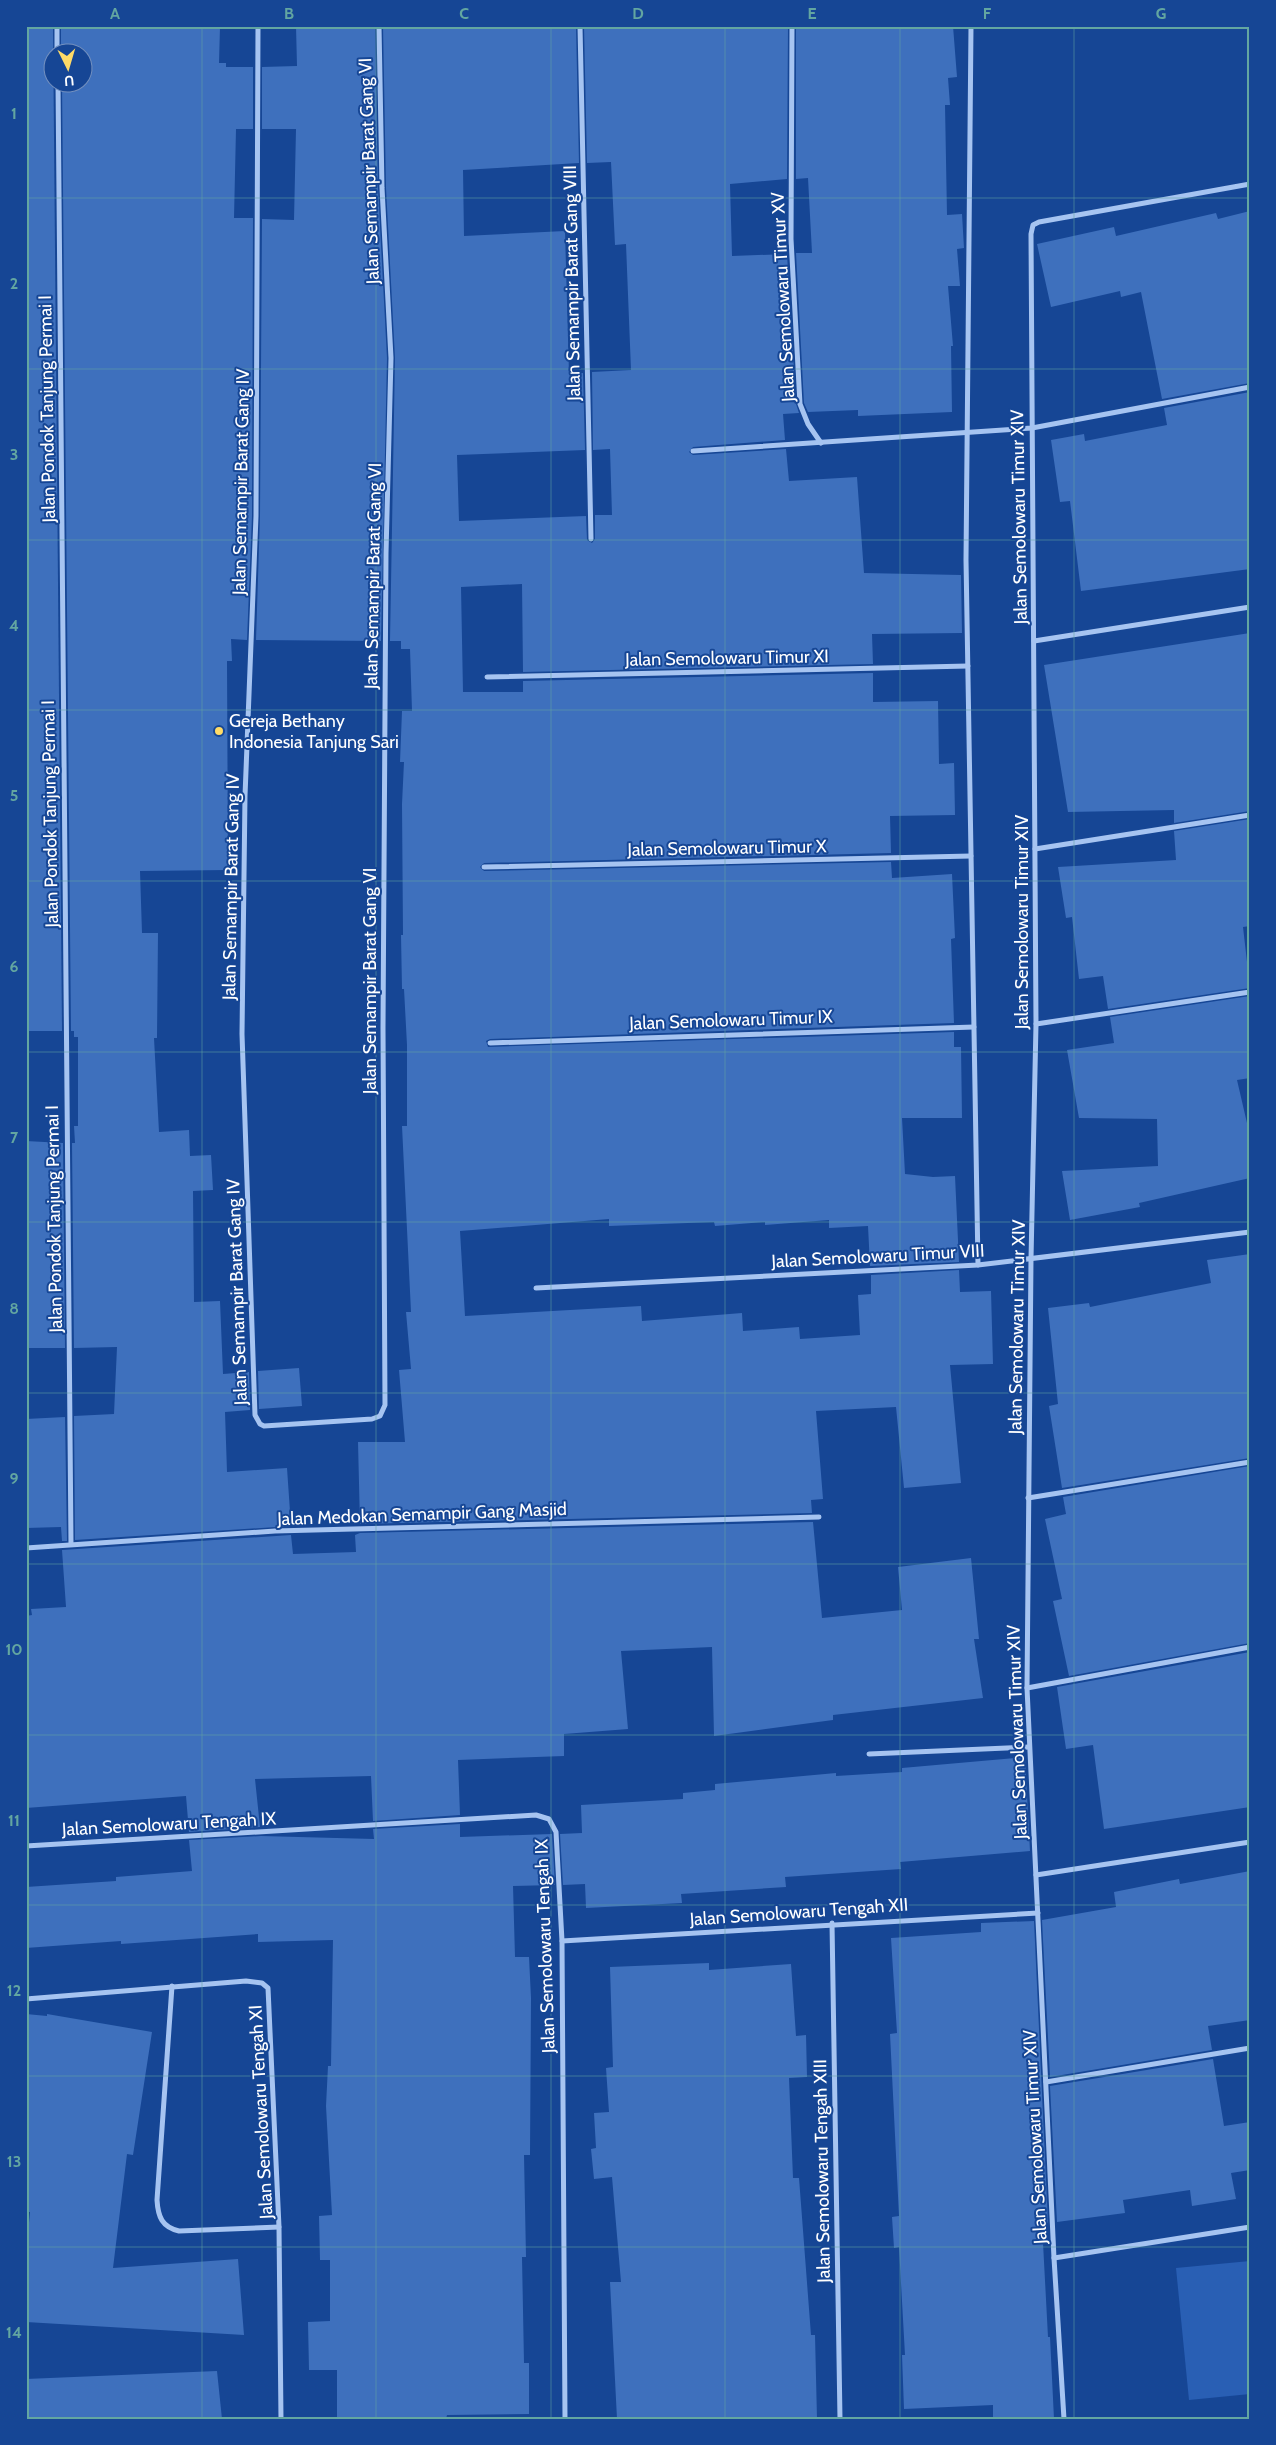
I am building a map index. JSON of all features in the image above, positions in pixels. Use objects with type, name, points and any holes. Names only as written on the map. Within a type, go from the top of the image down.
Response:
[{"type":"street","points":[[57,26],[57,42]]},
{"type":"street","name":"Jalan Semampir Barat Gang IV","points":[[258,26],[256,516],[246,796],[242,1034],[255,1416],[260,1424],[264,1426],[372,1419],[380,1416],[384,1410],[386,1396]]},
{"type":"street","name":"Jalan Semampir Barat Gang VI","points":[[379,26],[382,188],[391,358],[386,553],[384,1018],[386,1396]]},
{"type":"street","name":"Jalan Semampir Barat Gang VIII","points":[[580,26],[591,539]]},
{"type":"street","name":"Jalan Semolowaru Timur XV","points":[[792,26],[793,118],[790,240],[800,404],[808,424],[821,443]]},
{"type":"street","points":[[971,26],[969,431],[966,560],[978,1265]]},
{"type":"street","name":"Jalan Pondok Tanjung Permai I","points":[[58,92],[71,1544]]},
{"type":"street","name":"Jalan Semolowaru Timur XIV","points":[[1064,2419],[1054,2258],[1027,1688],[1031,1260],[1036,1024],[1031,234],[1033,225],[1039,222],[1250,184]]},
{"type":"street","points":[[693,451],[1032,428],[1250,387]]},
{"type":"street","points":[[1034,640],[1250,607]]},
{"type":"street","name":"Jalan Semolowaru Timur XI","points":[[487,677],[968,666]]},
{"type":"street","points":[[1035,849],[1250,815]]},
{"type":"street","name":"Jalan Semolowaru Timur X","points":[[484,867],[971,856]]},
{"type":"street","points":[[1036,1024],[1250,992]]},
{"type":"street","name":"Jalan Semolowaru Timur IX","points":[[490,1042],[974,1027]]},
{"type":"street","name":"Jalan Semolowaru Timur VIII","points":[[536,1288],[978,1265],[1250,1232]]},
{"type":"street","points":[[1028,1498],[1250,1462]]},
{"type":"street","name":"Jalan Medokan Semampir Gang Masjid","points":[[26,1548],[276,1531],[819,1517]]},
{"type":"street","points":[[1027,1688],[1250,1647]]},
{"type":"street","points":[[869,1754],[1029,1747]]},
{"type":"street","name":"Jalan Semolowaru Tengah IX","points":[[26,1846],[542,1815],[553,1822],[556,1832],[562,1941],[565,2419]]},
{"type":"street","points":[[1036,1875],[1250,1842]]},
{"type":"street","name":"Jalan Semolowaru Tengah XII","points":[[562,1941],[1038,1912]]},
{"type":"street","name":"Jalan Semolowaru Tengah XIII","points":[[832,1924],[840,2419]]},
{"type":"street","name":"Jalan Semolowaru Tengah XI","points":[[26,1999],[253,1981],[262,1983],[268,1988],[279,2227],[282,2419]]},
{"type":"street","points":[[172,1986],[157,2200],[160,2219],[164,2226],[179,2231],[279,2227]]},
{"type":"street","points":[[1046,2082],[1250,2048]]},
{"type":"street","points":[[1054,2258],[1250,2227]]},
{"type":"shaded area","points":[[1250,2261],[1250,2394],[1189,2400],[1176,2268]]},
{"type":"building","points":[[26,26],[53,26],[53,42],[42,42],[42,92],[54,92],[62,1031],[26,1031]]},
{"type":"building","points":[[61,26],[220,27],[219,63],[226,63],[226,67],[253,67],[253,129],[236,129],[234,218],[253,218],[252,516],[247,640],[231,639],[232,661],[227,661],[228,870],[140,871],[142,933],[158,933],[157,1038],[154,1038],[159,1132],[189,1130],[190,1156],[211,1155],[213,1190],[193,1191],[194,1302],[220,1301],[223,1374],[249,1372],[250,1410],[225,1412],[227,1472],[287,1468],[291,1526],[75,1540],[74,1416],[114,1414],[117,1347],[74,1348],[72,1143],[75,1143],[74,1126],[78,1126],[78,1037],[74,1037],[74,1031],[71,1031],[62,92],[92,92],[92,42],[61,42]]},
{"type":"building","points":[[296,26],[375,26],[378,188],[387,358],[381,641],[256,640],[260,516],[262,219],[294,220],[296,129],[262,129],[262,67],[297,66]]},
{"type":"building","points":[[383,26],[576,26],[579,163],[463,170],[464,236],[565,231],[569,374],[583,373],[585,450],[457,455],[459,521],[586,516],[587,540],[592,543],[595,539],[595,515],[612,515],[610,449],[593,450],[592,372],[631,370],[626,244],[615,245],[611,162],[587,163],[584,26],[788,26],[787,179],[730,184],[732,256],[787,254],[796,404],[799,413],[783,414],[785,440],[693,447],[689,452],[693,455],[786,449],[789,481],[857,477],[864,573],[961,575],[962,633],[872,634],[873,664],[523,672],[522,584],[461,587],[463,692],[523,692],[523,681],[873,673],[873,702],[938,701],[939,764],[954,763],[955,815],[890,816],[891,853],[484,863],[480,867],[484,871],[891,862],[892,878],[952,874],[955,938],[951,939],[954,1023],[490,1039],[486,1041],[488,1047],[954,1032],[954,1047],[961,1047],[962,1118],[902,1118],[905,1174],[933,1177],[955,1176],[959,1262],[870,1266],[868,1226],[829,1228],[829,1220],[765,1225],[765,1222],[715,1226],[714,1222],[609,1226],[609,1219],[460,1231],[465,1316],[641,1306],[642,1321],[742,1313],[743,1331],[799,1327],[800,1339],[860,1335],[858,1295],[871,1294],[871,1275],[959,1270],[960,1292],[991,1291],[993,1364],[950,1365],[961,1483],[904,1488],[896,1407],[816,1411],[823,1499],[811,1500],[812,1513],[360,1524],[358,1442],[405,1442],[399,1370],[411,1369],[406,1312],[411,1312],[402,1126],[407,1126],[407,1045],[404,989],[402,989],[401,935],[403,935],[402,804],[404,762],[400,762],[402,711],[412,711],[410,649],[401,649],[401,641],[390,641],[395,358],[386,188]]},
{"type":"building","points":[[796,26],[953,26],[957,77],[948,78],[950,105],[945,105],[947,215],[962,214],[964,248],[957,249],[960,286],[948,286],[953,346],[951,346],[952,412],[858,416],[858,410],[808,412],[804,403],[796,253],[812,253],[808,178],[796,179]]},
{"type":"building","points":[[1250,211],[1250,383],[1162,399],[1141,292],[1121,297],[1120,291],[1051,307],[1037,244],[1114,227],[1116,236],[1216,213],[1218,219]]},
{"type":"building","points":[[1250,392],[1250,569],[1081,591],[1070,501],[1060,502],[1051,440],[1084,434],[1085,441],[1167,425],[1164,408]]},
{"type":"building","points":[[1250,633],[1250,811],[1174,823],[1174,810],[1068,812],[1044,665]]},
{"type":"building","points":[[1250,819],[1250,926],[1243,927],[1250,988],[1108,1009],[1103,976],[1079,979],[1072,917],[1066,918],[1058,867],[1176,860],[1174,831]]},
{"type":"building","points":[[1250,996],[1250,1078],[1237,1080],[1250,1136],[1250,1178],[1139,1203],[1140,1207],[1070,1220],[1062,1171],[1158,1166],[1157,1119],[1079,1118],[1067,1050],[1114,1043],[1110,1017]]},
{"type":"building","points":[[26,1141],[63,1143],[65,1348],[26,1348]]},
{"type":"building","points":[[1250,1254],[1250,1458],[1062,1488],[1049,1406],[1058,1404],[1048,1308],[1089,1303],[1090,1307],[1211,1283],[1207,1260]]},
{"type":"building","points":[[299,1368],[302,1406],[259,1409],[258,1371]]},
{"type":"building","points":[[65,1417],[67,1541],[62,1541],[61,1527],[26,1528],[26,1419]]},
{"type":"building","points":[[1250,1466],[1250,1643],[1069,1676],[1053,1601],[1062,1599],[1045,1519],[1066,1514],[1063,1497]]},
{"type":"building","points":[[813,1522],[822,1618],[902,1610],[898,1567],[971,1558],[979,1639],[974,1639],[983,1698],[833,1715],[833,1720],[714,1736],[712,1647],[621,1651],[628,1729],[564,1734],[564,1756],[458,1760],[460,1815],[373,1821],[371,1776],[255,1779],[260,1827],[189,1832],[186,1796],[26,1808],[26,1616],[32,1615],[31,1609],[66,1607],[62,1550],[291,1535],[293,1554],[356,1552],[355,1535],[360,1533]]},
{"type":"building","points":[[1250,1652],[1250,1807],[1104,1829],[1093,1745],[1066,1749],[1057,1687]]},
{"type":"building","points":[[1025,1757],[1030,1851],[900,1862],[901,1869],[785,1877],[786,1887],[681,1894],[682,1903],[586,1908],[585,1884],[563,1885],[560,1834],[582,1833],[581,1805],[683,1799],[683,1793],[715,1790],[715,1784],[836,1773],[836,1776],[902,1772],[902,1768]]},
{"type":"building","points":[[460,1824],[460,1837],[552,1834],[555,1885],[513,1886],[515,1957],[529,1957],[531,1998],[530,2155],[524,2155],[526,2257],[522,2257],[524,2363],[529,2363],[529,2414],[447,2415],[446,2419],[337,2419],[337,2370],[309,2370],[308,2322],[330,2321],[330,2260],[320,2260],[319,2216],[332,2215],[326,2106],[328,2066],[331,2066],[333,1940],[258,1942],[258,1934],[121,1944],[121,1941],[26,1948],[26,1887],[116,1881],[116,1877],[192,1871],[189,1840],[261,1836],[374,1839],[373,1829]]},
{"type":"building","points":[[1250,1871],[1250,2020],[1208,2026],[1212,2050],[1050,2077],[1042,1920],[1116,1907],[1114,1892],[1179,1879],[1180,1884]]},
{"type":"building","points":[[1034,1921],[1048,2223],[1042,2224],[1054,2419],[993,2419],[993,2405],[904,2409],[902,2355],[905,2355],[899,2247],[894,2248],[892,2217],[899,2216],[890,2034],[897,2033],[891,1938],[981,1932],[981,1923]]},
{"type":"building","points":[[709,1963],[709,1970],[791,1964],[796,2036],[806,2035],[807,2077],[789,2078],[793,2178],[799,2178],[811,2335],[815,2335],[817,2419],[617,2419],[610,2282],[621,2282],[612,2177],[594,2179],[591,2149],[596,2148],[594,2113],[609,2112],[606,2068],[613,2067],[610,1967]]},
{"type":"building","points":[[26,2014],[47,2016],[47,2014],[152,2032],[133,2155],[127,2154],[113,2268],[238,2259],[244,2335],[26,2322],[26,2255],[30,2212],[26,2212]]},
{"type":"building","points":[[1213,2059],[1224,2126],[1250,2122],[1250,2170],[1231,2173],[1236,2199],[1192,2206],[1190,2190],[1123,2200],[1125,2213],[1057,2222],[1050,2086]]},
{"type":"building","points":[[217,2371],[222,2419],[26,2419],[26,2379]]},
{"type":"place","name":"Gereja Bethany Indonesia Tanjung Sari","points":[[219,731]]}]
